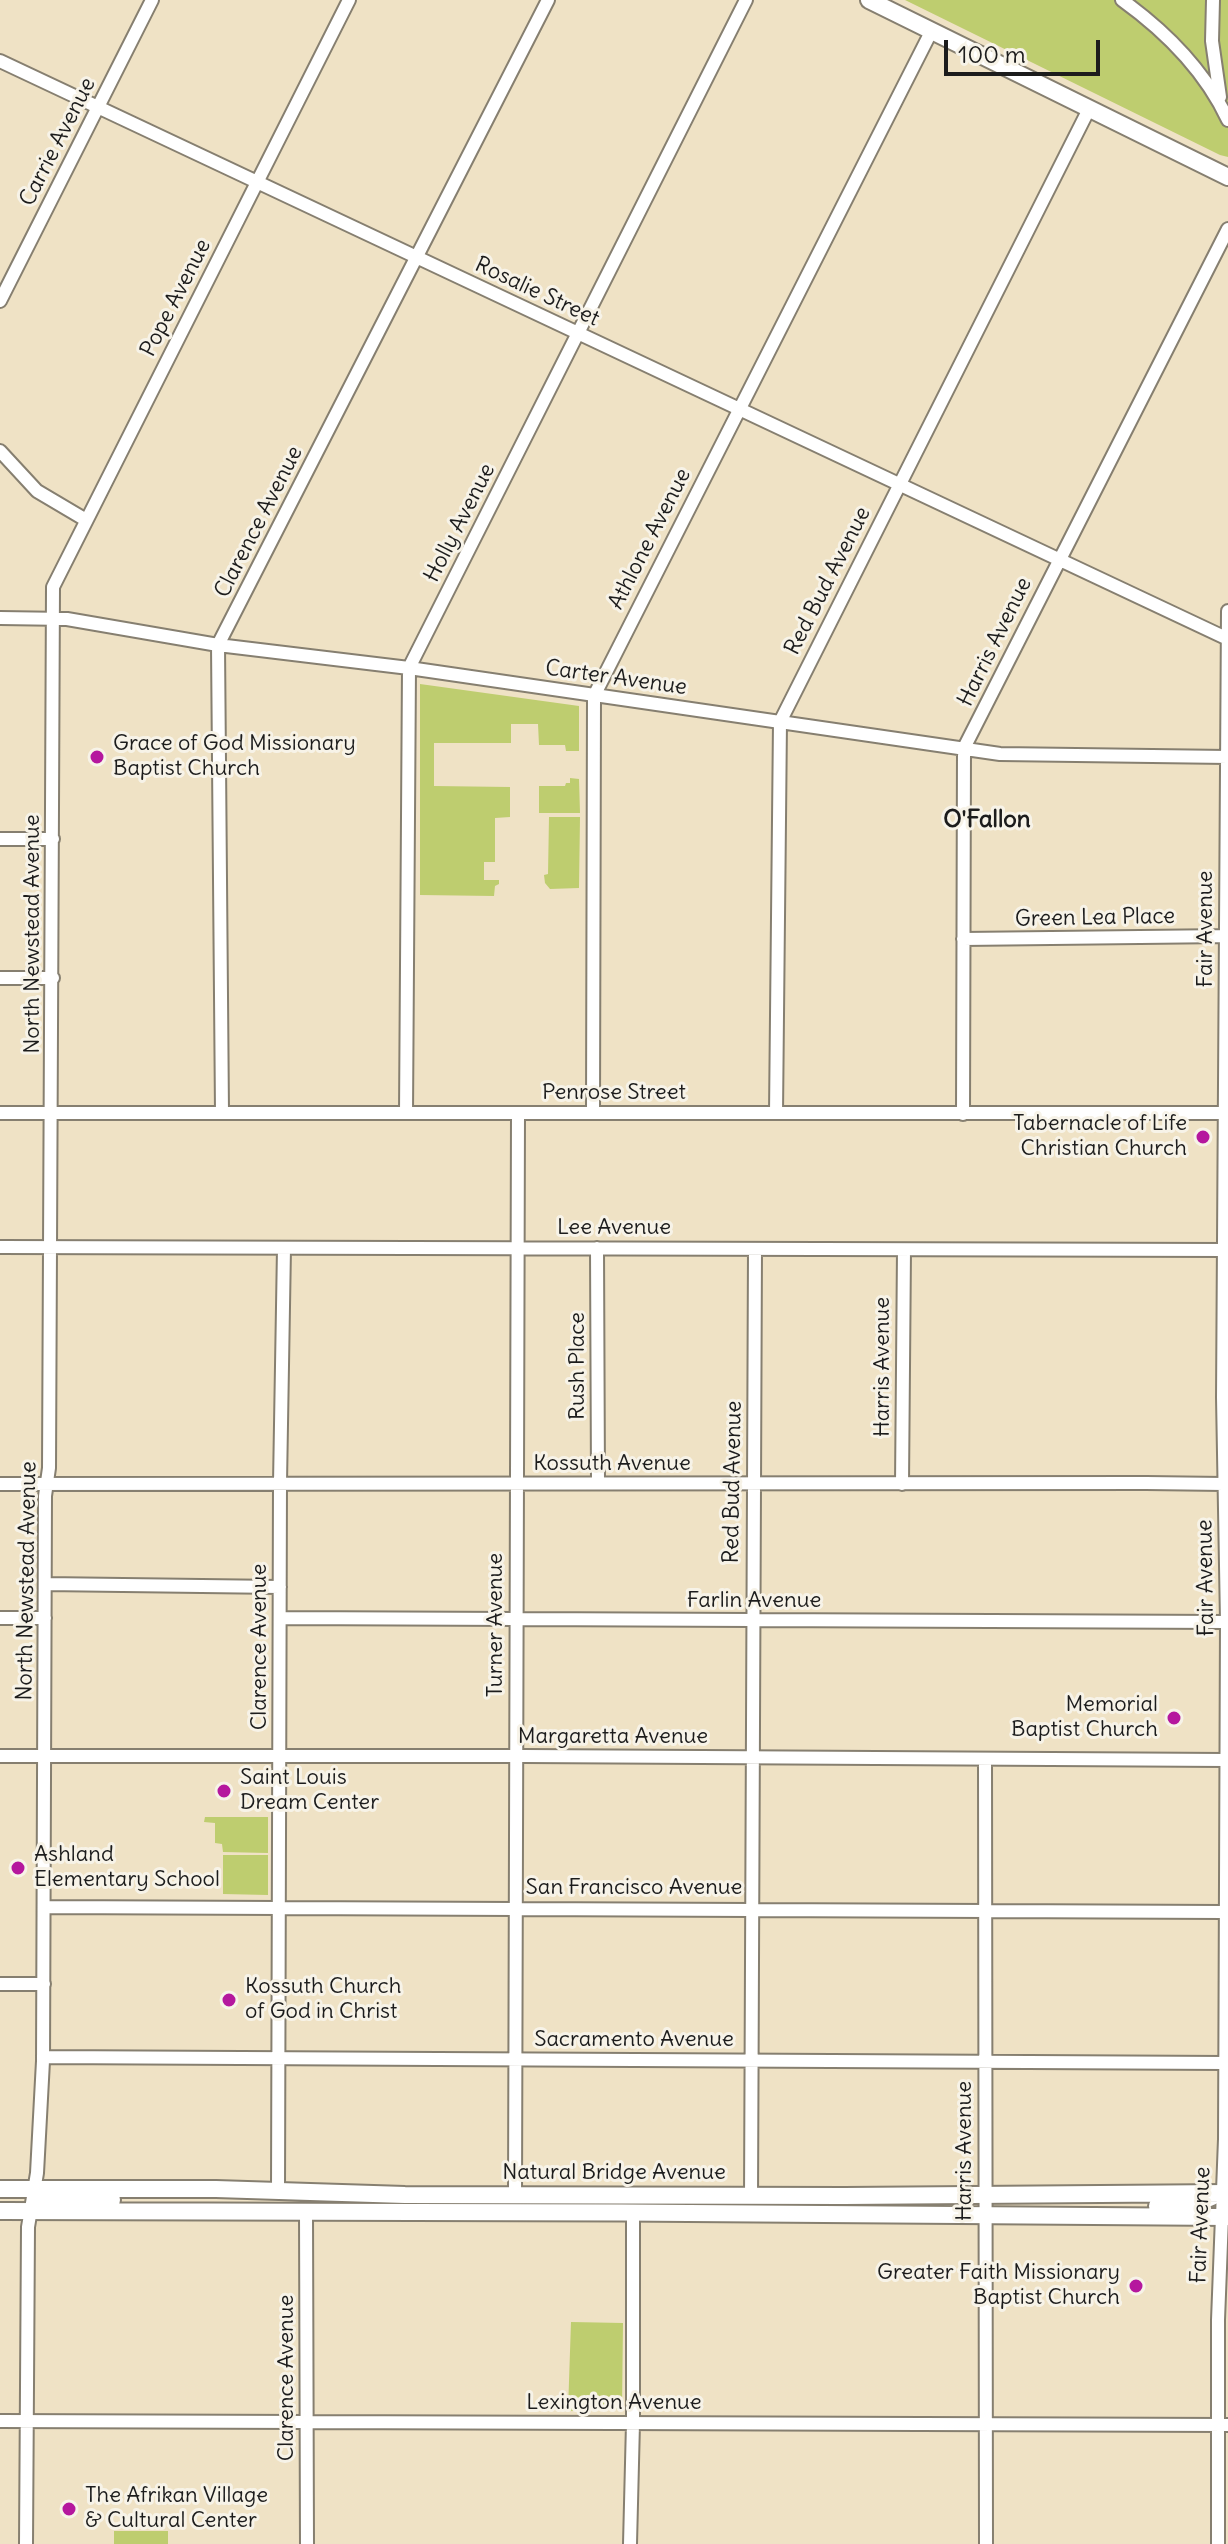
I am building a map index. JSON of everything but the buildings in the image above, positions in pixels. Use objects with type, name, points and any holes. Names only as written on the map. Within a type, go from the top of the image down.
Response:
[{"type":"main road","points":[[869,0],[1228,177]]},
{"type":"main road","name":"Natural Bridge Avenue","points":[[0,2189],[278,2190],[405,2195],[1226,2193]]},
{"type":"main road","points":[[0,2200],[21,2198],[35,2189]]},
{"type":"main road","points":[[30,2211],[51,2201],[120,2199],[169,2189]]},
{"type":"main road","points":[[1084,2215],[1124,2206],[1193,2205],[1226,2193]]},
{"type":"main road","name":"Natural Bridge Avenue","points":[[0,2211],[1226,2215]]},
{"type":"street","name":"Carrie Avenue","points":[[0,301],[152,0]]},
{"type":"street","name":"Pope Avenue","points":[[53,618],[55,580],[349,0]]},
{"type":"street","name":"Clarence Avenue","points":[[222,1113],[218,645],[548,0]]},
{"type":"street","name":"Holly Avenue","points":[[406,1113],[409,668],[746,0]]},
{"type":"street","points":[[1122,0],[1183,54],[1205,79],[1225,114]]},
{"type":"street","points":[[1213,0],[1214,65],[1225,114]]},
{"type":"street","name":"Athlone Avenue","points":[[593,1113],[594,696],[932,30]]},
{"type":"street","name":"Rosalie Street","points":[[0,61],[1228,639]]},
{"type":"street","name":"Red Bud Avenue","points":[[776,1113],[780,722],[1089,109]]},
{"type":"street","name":"Harris Avenue","points":[[963,1114],[964,748],[1228,229]]},
{"type":"street","points":[[0,451],[37,491],[86,520]]},
{"type":"street","name":"Fair Avenue","points":[[1218,2544],[1226,2215],[1228,611]]},
{"type":"street","name":"Carter Avenue","points":[[0,618],[53,618],[218,645],[409,668],[1017,755],[1228,757]]},
{"type":"street","name":"North Newstead Avenue","points":[[26,2544],[30,2211],[35,2189],[44,2057],[45,1584],[52,1247],[53,618]]},
{"type":"street","points":[[0,839],[53,839]]},
{"type":"street","name":"Green Lea Place","points":[[963,939],[1227,936]]},
{"type":"street","points":[[0,978],[53,978]]},
{"type":"street","name":"Penrose Street","points":[[0,1113],[1226,1113]]},
{"type":"street","points":[[517,1247],[518,1113]]},
{"type":"street","name":"Lee Avenue","points":[[0,1247],[1226,1250]]},
{"type":"street","name":"Turner Avenue","points":[[515,2194],[517,1247]]},
{"type":"street","name":"Clarence Avenue","points":[[278,2190],[280,1483],[284,1248]]},
{"type":"street","name":"Rush Place","points":[[597,1248],[598,1483]]},
{"type":"street","name":"Red Bud Avenue","points":[[751,2196],[755,1249]]},
{"type":"street","name":"Harris Avenue","points":[[902,1484],[904,1250]]},
{"type":"street","name":"Kossuth Avenue","points":[[0,1484],[1226,1485]]},
{"type":"street","points":[[45,1584],[280,1587]]},
{"type":"street","points":[[0,1618],[45,1618]]},
{"type":"street","name":"Farlin Avenue","points":[[280,1618],[1227,1622]]},
{"type":"street","name":"Margaretta Avenue","points":[[0,1756],[1226,1760]]},
{"type":"street","name":"Harris Avenue","points":[[985,1759],[986,2544]]},
{"type":"street","name":"San Francisco Avenue","points":[[44,1907],[1224,1912]]},
{"type":"street","points":[[0,1984],[44,1984]]},
{"type":"street","name":"Sacramento Avenue","points":[[44,2057],[1225,2063]]},
{"type":"street","points":[[630,2544],[633,2211]]},
{"type":"street","name":"Clarence Avenue","points":[[306,2212],[307,2544]]},
{"type":"street","name":"Lexington Avenue","points":[[0,2421],[1223,2424]]},
{"type":"green space","points":[[905,0],[1228,0],[1228,157],[1220,155]]},
{"type":"green space","points":[[420,684],[579,706],[579,751],[566,751],[565,745],[539,745],[538,724],[511,724],[511,743],[434,743],[434,786],[510,787],[510,817],[495,818],[495,862],[484,862],[484,880],[499,880],[494,896],[420,895]]},
{"type":"green space","points":[[570,778],[579,779],[580,813],[539,813],[539,786],[565,786],[570,783]]},
{"type":"green space","points":[[549,817],[580,817],[579,888],[550,889],[545,883],[544,875],[548,874]]},
{"type":"green space","points":[[205,1817],[268,1817],[268,1853],[223,1852],[222,1844],[215,1843],[215,1823],[204,1822]]},
{"type":"green space","points":[[223,1855],[268,1855],[268,1895],[223,1894]]},
{"type":"green space","points":[[571,2322],[623,2323],[622,2409],[568,2411]]},
{"type":"green space","points":[[114,2531],[168,2531],[168,2544],[114,2544]]},
{"type":"place","name":"Grace of God Missionary Baptist Church","points":[[97,757]]},
{"type":"place","name":"Tabernacle of Life Christian Church","points":[[1203,1137]]},
{"type":"place","name":"Memorial Baptist Church","points":[[1174,1718]]},
{"type":"place","name":"Saint Louis Dream Center","points":[[224,1791]]},
{"type":"place","name":"Ashland Elementary School","points":[[18,1868]]},
{"type":"place","name":"Kossuth Church of God in Christ","points":[[229,2000]]},
{"type":"place","name":"Greater Faith Missionary Baptist Church","points":[[1136,2286]]},
{"type":"place","name":"The Afrikan Village & Cultural Center","points":[[69,2509]]},
{"type":"district","name":"O'Fallon","points":[[987,820]]}]
